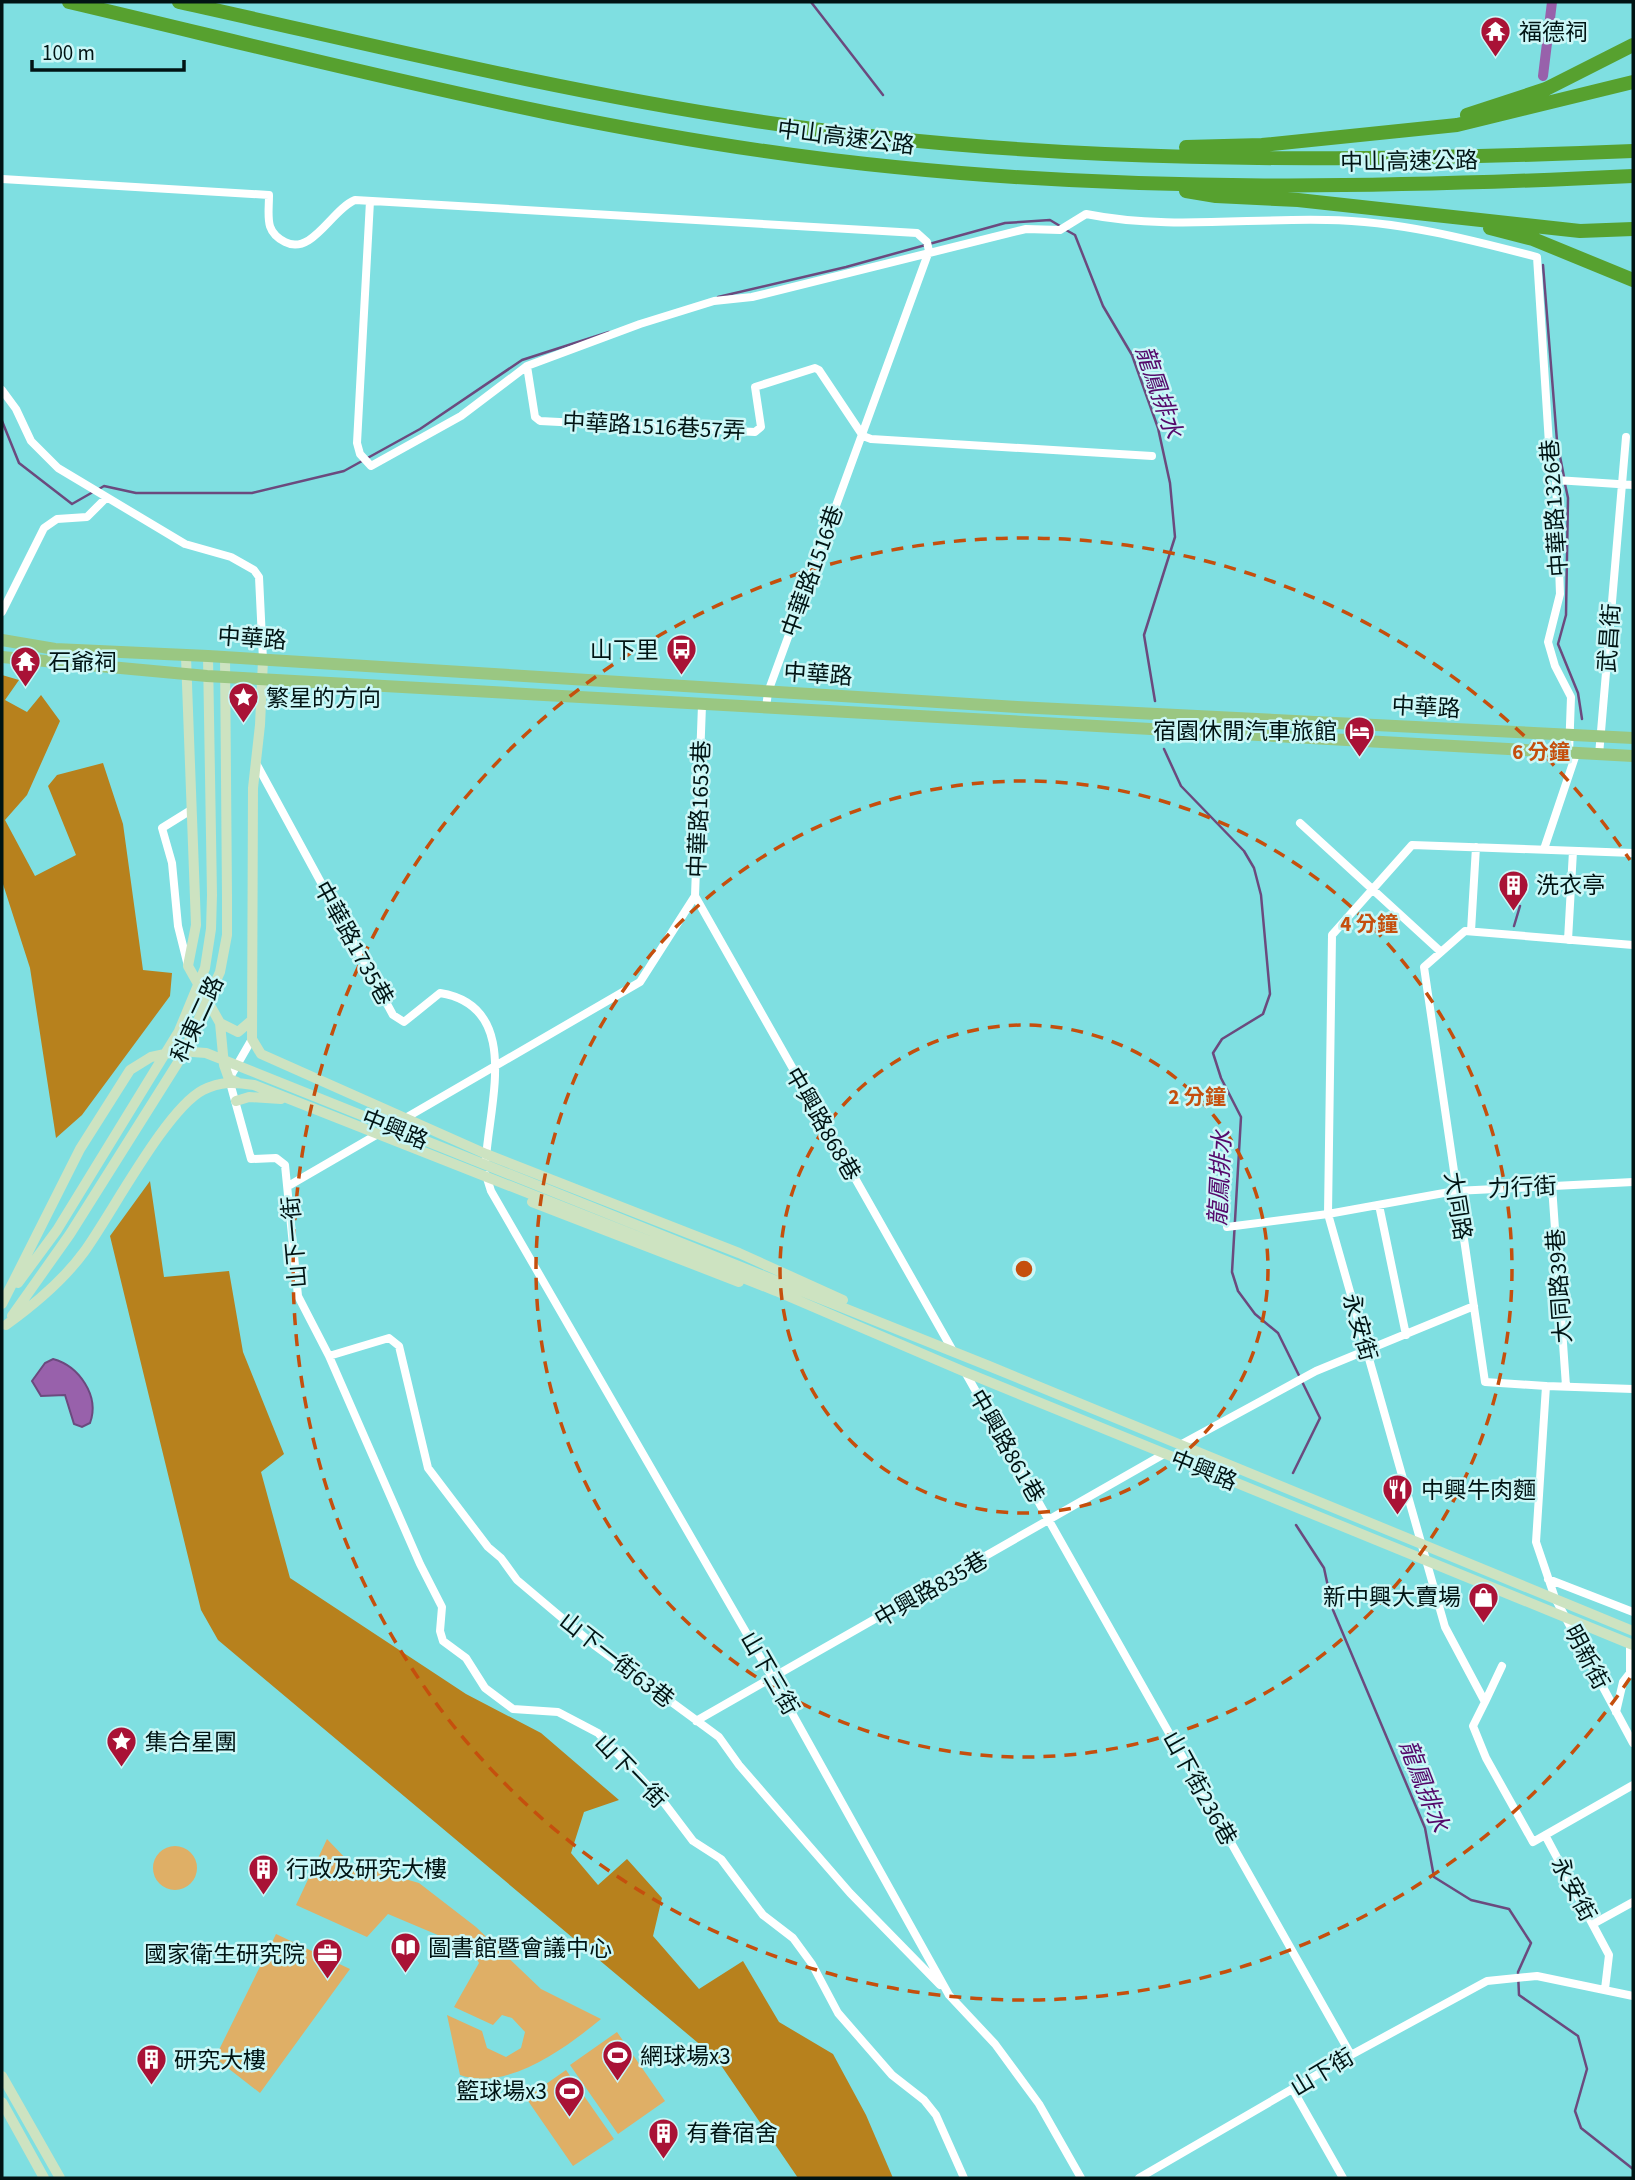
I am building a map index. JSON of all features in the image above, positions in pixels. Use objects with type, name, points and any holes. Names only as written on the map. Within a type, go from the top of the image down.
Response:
[{"type":"highway","name":"中山高速公路","points":[[69,2],[631,129],[893,167],[1153,186],[1456,185],[1633,176]]},
{"type":"highway","name":"中山高速公路","points":[[179,2],[534,83],[753,121],[980,146],[1421,160],[1633,151]]},
{"type":"highway","points":[[1432,126],[1546,89],[1633,45]]},
{"type":"highway","points":[[1169,154],[1187,147],[1335,139],[1457,125],[1512,114],[1633,82]]},
{"type":"highway","points":[[1153,186],[1216,196],[1298,200],[1580,231],[1633,229]]},
{"type":"highway","points":[[1402,211],[1533,239],[1633,280]]},
{"type":"main road","name":"中華路","points":[[2,640],[55,649],[225,657],[768,692],[1633,738]]},
{"type":"main road","name":"中華路","points":[[2,657],[206,677],[1633,757]]},
{"type":"main road","points":[[702,705],[703,688]]},
{"type":"street","points":[[2,178],[269,195],[268,229],[272,236],[293,246],[304,244],[349,203],[370,201],[917,233],[927,242],[929,251],[752,297],[714,301],[640,324],[527,366],[461,416],[371,466],[364,460],[357,443],[370,201]]},
{"type":"street","name":"中華路1326巷","points":[[929,251],[1026,229],[1060,230],[1086,214],[1109,218],[1245,223],[1360,222],[1426,229],[1537,257],[1548,431],[1558,480],[1560,594],[1548,642],[1555,666],[1571,697],[1572,753],[1544,849]]},
{"type":"street","name":"中華路1516巷","points":[[766,708],[768,692],[929,251]]},
{"type":"street","name":"中華路1516巷57弄","points":[[527,366],[535,417],[540,421],[755,432],[761,427],[755,387],[815,368],[819,370],[863,436]]},
{"type":"street","points":[[2,390],[16,409],[31,441],[58,468],[185,544],[231,557],[254,570],[259,578],[263,679],[252,826],[252,1039],[229,1079]]},
{"type":"street","points":[[863,436],[870,439],[1152,456]]},
{"type":"street","name":"武昌街","points":[[1599,755],[1626,437]]},
{"type":"street","points":[[1558,480],[1633,485]]},
{"type":"street","points":[[2,612],[44,528],[58,519],[87,517],[104,496]]},
{"type":"street","points":[[186,656],[196,925],[188,966]]},
{"type":"street","name":"科東二路","points":[[2,1305],[57,1230],[179,1031],[205,968],[211,929],[211,782],[206,677],[208,656]]},
{"type":"street","name":"科東二路","points":[[4,1327],[70,1234],[182,1056],[220,972],[227,935],[223,677],[225,657]]},
{"type":"street","name":"中華路1653巷","points":[[290,1185],[636,987],[695,895],[702,705]]},
{"type":"street","name":"中華路1735巷","points":[[257,765],[393,1015],[404,1021],[440,993],[461,997],[480,1012],[488,1024],[496,1066]]},
{"type":"street","name":"山下一街","points":[[191,810],[162,828],[173,863],[178,926],[188,966],[220,1023],[225,1065],[251,1159],[281,1160],[290,1185],[294,1276],[298,1296],[329,1356],[420,1564],[442,1607],[440,1631],[443,1641],[466,1658],[485,1688],[513,1709],[558,1712],[598,1733],[665,1804],[693,1841],[720,1858],[763,1915],[793,1938],[812,1964],[838,2013],[892,2075],[924,2100],[936,2115],[964,2178]]},
{"type":"street","points":[[1300,824],[1441,951]]},
{"type":"street","name":"永安街","points":[[1605,1989],[1609,1955],[1545,1835],[1533,1842],[1486,1758],[1473,1726],[1485,1702],[1445,1627],[1328,1214],[1332,935],[1412,845],[1633,853]]},
{"type":"street","points":[[1476,847],[1471,931],[1633,945]]},
{"type":"street","points":[[1568,940],[1573,851]]},
{"type":"street","name":"中興路868巷","points":[[695,895],[953,1352]]},
{"type":"street","name":"大同路","points":[[1471,931],[1465,931],[1424,967],[1485,1382],[1546,1386]]},
{"type":"street","points":[[220,1023],[238,1032],[252,1020]]},
{"type":"street","name":"中興路","points":[[252,1039],[261,1054],[486,1154],[739,1253],[898,1325],[907,1333]]},
{"type":"street","name":"中興路","points":[[2,1305],[80,1149],[130,1070],[151,1057],[179,1051],[206,1053],[907,1333],[1420,1543],[1632,1644]]},
{"type":"street","name":"山下三街","points":[[496,1066],[486,1154],[487,1184],[773,1679],[949,1995],[995,2043],[1039,2104],[1081,2178]]},
{"type":"street","name":"中興路","points":[[229,1079],[375,1135],[487,1184],[722,1278],[776,1291]]},
{"type":"street","name":"中興路","points":[[4,1327],[38,1302],[82,1255],[170,1122],[201,1091],[226,1081],[254,1085],[776,1291],[965,1372],[1427,1561],[1633,1631]]},
{"type":"street","name":"中興路","points":[[236,1101],[249,1097],[282,1099]]},
{"type":"street","name":"力行街","points":[[1231,1227],[1328,1214],[1455,1191],[1633,1182]]},
{"type":"street","name":"大同路39巷","points":[[1552,1186],[1566,1386]]},
{"type":"street","points":[[1379,1205],[1406,1335]]},
{"type":"street","points":[[1164,1454],[1308,1374],[1474,1306]]},
{"type":"street","name":"山下一街63巷","points":[[329,1356],[389,1338],[400,1346],[428,1468],[488,1548],[501,1558],[517,1580],[594,1645],[719,1737],[739,1765],[825,1865],[949,1995]]},
{"type":"street","points":[[953,1352],[965,1372]]},
{"type":"street","name":"中興路861巷","points":[[965,1372],[1049,1521]]},
{"type":"street","points":[[1560,1608],[1536,1542],[1546,1386],[1633,1389]]},
{"type":"street","name":"中興路835巷","points":[[696,1721],[1164,1454]]},
{"type":"street","name":"山下街236巷","points":[[1049,1521],[1351,2055]]},
{"type":"street","points":[[1548,1579],[1633,1612]]},
{"type":"street","name":"明新街","points":[[1560,1608],[1633,1743]]},
{"type":"street","points":[[1616,1712],[1623,1682],[1632,1674],[1632,1644]]},
{"type":"street","points":[[1485,1702],[1502,1666]]},
{"type":"street","points":[[1545,1835],[1633,1784]]},
{"type":"street","points":[[1593,1924],[1633,1902]]},
{"type":"street","name":"山下街","points":[[1139,2178],[1351,2055],[1486,1981],[1528,1975],[1605,1989]]},
{"type":"street","points":[[1605,1989],[1633,1996]]},
{"type":"street","points":[[2,2076],[60,2178]]},
{"type":"street","points":[[1293,2090],[1343,2178]]},
{"type":"street","points":[[2,2102],[44,2178]]},
{"type":"shaded area","points":[[2,675],[19,680],[5,700],[27,712],[41,695],[60,721],[27,795],[5,820],[35,876],[76,855],[48,786],[57,775],[103,763],[123,824],[143,970],[172,973],[170,996],[82,1115],[56,1138],[30,968],[2,881]]},
{"type":"shaded area","points":[[150,1181],[164,1277],[229,1271],[243,1352],[284,1454],[261,1472],[290,1578],[466,1694],[541,1733],[619,1800],[584,1812],[571,1853],[598,1885],[627,1859],[662,1898],[653,1936],[699,1989],[743,1961],[779,2022],[833,2054],[866,2115],[893,2178],[798,2178],[716,2058],[218,1640],[201,1610],[110,1236]]},
{"type":"shaded area","points":[[53,1359],[79,1375],[90,1393],[90,1423],[82,1427],[74,1424],[65,1395],[41,1396],[32,1381],[45,1363]]},
{"type":"shaded area","points":[[327,1839],[350,1863],[419,1883],[476,1927],[541,1989],[601,2019],[554,2054],[516,2072],[478,2079],[460,2075],[447,2015],[482,2031],[487,2048],[506,2057],[521,2048],[525,2032],[512,2018],[502,2015],[493,2025],[454,2007],[479,1963],[471,1949],[388,1914],[367,1937],[296,1905]]},
{"type":"shaded area","points":[[175,1846],[190,1853],[197,1868],[190,1883],[175,1890],[160,1883],[153,1868],[160,1853]]},
{"type":"shaded area","points":[[276,1934],[350,1969],[260,2093],[215,2058]]},
{"type":"shaded area","name":"網球場x3","points":[[617,2032],[665,2101],[618,2134],[570,2065]]},
{"type":"shaded area","name":"籃球場x3","points":[[566,2070],[614,2139],[573,2166],[526,2098]]},
{"type":"waterway","points":[[811,2],[883,95]]},
{"type":"waterway","points":[[1543,76],[1552,2]]},
{"type":"waterway","points":[[718,297],[846,267],[1005,223],[1050,220],[1060,226]]},
{"type":"waterway","name":"龍鳳排水","points":[[1066,230],[1075,235],[1103,306],[1132,355],[1158,428],[1170,483],[1175,537],[1144,635],[1155,701]]},
{"type":"waterway","points":[[1543,265],[1557,441],[1564,477]]},
{"type":"waterway","points":[[99,489],[104,486],[136,493],[252,493],[344,471],[420,429],[522,360],[609,332]]},
{"type":"waterway","points":[[2,421],[19,463],[72,504],[93,492]]},
{"type":"waterway","points":[[1565,484],[1568,498],[1566,615],[1558,644],[1578,693],[1582,719]]},
{"type":"waterway","name":"龍鳳排水","points":[[1164,749],[1181,786],[1244,851],[1254,868],[1261,895],[1270,994],[1263,1014],[1222,1039],[1213,1053],[1221,1078],[1241,1117],[1232,1272],[1238,1291],[1255,1314],[1278,1333],[1320,1418],[1293,1473]]},
{"type":"waterway","points":[[1514,926],[1520,906]]},
{"type":"waterway","name":"龍鳳排水","points":[[1296,1525],[1324,1568],[1333,1610],[1425,1828],[1434,1877],[1471,1900],[1509,1909],[1531,1943],[1518,1972],[1519,1995],[1578,2036],[1587,2069],[1575,2111],[1581,2128],[1633,2169]]},
{"type":"place","name":"福德祠","points":[[1496,59]]},
{"type":"place","name":"山下里","points":[[682,677]]},
{"type":"place","name":"石爺祠","points":[[25,689]]},
{"type":"place","name":"繁星的方向","points":[[243,725]]},
{"type":"place","name":"宿園休閒汽車旅館","points":[[1360,758]]},
{"type":"place","name":"洗衣亭","points":[[1513,912]]},
{"type":"place","name":"中興牛肉麵","points":[[1398,1517]]},
{"type":"place","name":"新中興大賣場","points":[[1484,1624]]},
{"type":"place","name":"集合星團","points":[[122,1769]]},
{"type":"place","name":"行政及研究大樓","points":[[263,1896]]},
{"type":"place","name":"圖書館暨會議中心","points":[[405,1975]]},
{"type":"place","name":"國家衛生研究院","points":[[328,1981]]},
{"type":"place","name":"網球場x3","points":[[617,2083]]},
{"type":"place","name":"研究大樓","points":[[151,2087]]},
{"type":"place","name":"籃球場x3","points":[[570,2118]]},
{"type":"place","name":"有眷宿舍","points":[[663,2160]]}]
